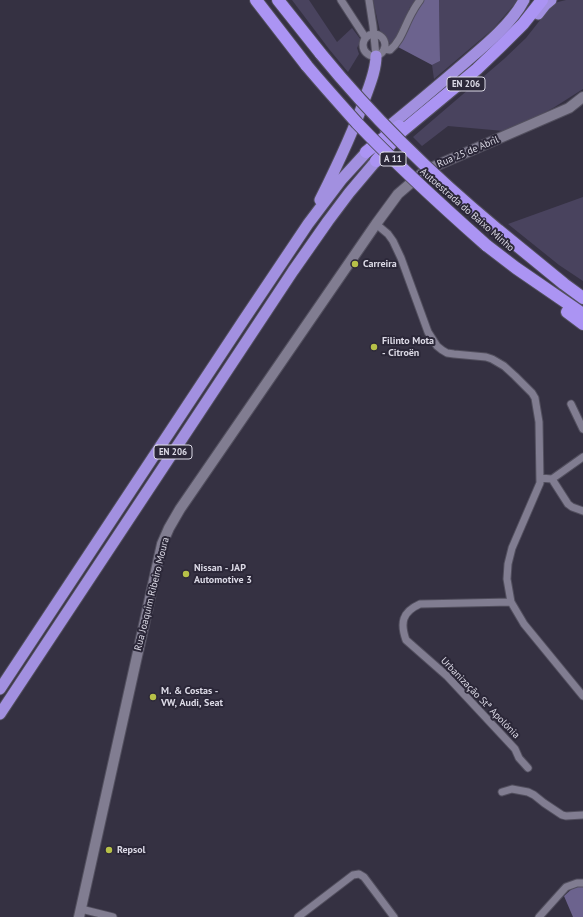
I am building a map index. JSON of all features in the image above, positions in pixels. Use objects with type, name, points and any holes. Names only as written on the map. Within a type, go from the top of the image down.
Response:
[{"type":"highway","name":"Autoestrada do Baixo Minho","points":[[256,0],[307,66],[353,118],[390,156],[486,245],[516,268],[583,314]]},
{"type":"highway","name":"Autoestrada do Baixo Minho","points":[[278,0],[353,92],[401,142],[436,176],[515,245],[583,298]]},
{"type":"highway","name":"EN 206","points":[[0,689],[308,224],[342,179],[393,123],[488,42],[513,16],[524,0]]},
{"type":"highway","name":"A 11","points":[[366,152],[472,65],[518,20],[533,0]]},
{"type":"highway","name":"A 11","points":[[376,161],[401,132],[477,69],[501,46],[523,24],[542,0]]},
{"type":"highway","name":"EN 206","points":[[0,714],[328,220],[376,161],[507,49],[551,0]]},
{"type":"highway","points":[[308,224],[357,119],[380,52]]},
{"type":"highway","name":"A 11","points":[[515,245],[583,289]]},
{"type":"highway","points":[[516,268],[541,292],[583,324]]},
{"type":"main road","name":"Rua 25 de Abril","points":[[374,228],[398,194],[426,170],[568,108],[583,98]]},
{"type":"main road","name":"Rua Joaquim Ribeiro Moura","points":[[80,913],[162,544],[180,509],[374,228]]},
{"type":"street","points":[[342,0],[365,37]]},
{"type":"street","points":[[369,0],[374,33],[380,52]]},
{"type":"street","points":[[380,52],[384,42],[383,38],[374,33],[365,37],[362,44],[364,51],[370,55],[390,50],[396,45],[413,9],[420,0]]},
{"type":"street","points":[[374,228],[388,234],[393,241],[402,258],[428,332],[437,346],[447,353],[492,359],[510,371],[532,392],[535,398],[539,422],[540,483],[512,548],[508,564],[508,580],[511,602],[524,624],[583,696]]},
{"type":"street","points":[[571,404],[583,428]]},
{"type":"street","points":[[540,478],[552,479],[583,457]]},
{"type":"street","points":[[552,479],[568,504],[583,511]]},
{"type":"street","name":"Urbanização Stª Apolónia","points":[[511,602],[420,604],[412,607],[405,615],[403,625],[406,640],[447,676],[515,749],[519,758],[528,768]]},
{"type":"street","points":[[502,792],[512,789],[528,792],[562,815],[583,815]]},
{"type":"street","points":[[298,917],[353,875],[359,874],[364,878],[394,917]]},
{"type":"street","points":[[538,917],[566,888],[578,883],[583,883]]},
{"type":"street","points":[[80,913],[113,917]]},
{"type":"shaded area","points":[[292,0],[309,0],[337,42],[352,28],[361,40],[357,48],[359,54],[348,72],[329,49]]},
{"type":"shaded area","points":[[373,0],[417,0],[410,7],[391,46],[380,31]]},
{"type":"shaded area","points":[[424,0],[439,0],[440,61],[432,65],[398,47],[419,5]]},
{"type":"shaded area","points":[[439,0],[518,0],[493,29],[434,79],[432,65],[440,61]]},
{"type":"shaded area","points":[[566,0],[583,0],[583,89],[553,108],[521,125],[504,131],[448,126],[422,146],[413,137],[504,59],[526,38],[552,5]]},
{"type":"shaded area","points":[[583,197],[583,281],[559,265],[508,224]]},
{"type":"shaded area","points":[[574,887],[583,887],[583,917],[573,917],[564,896]]},
{"type":"place","name":"Carreira","points":[[355,264]]},
{"type":"place","name":"Filinto Mota - Citroën","points":[[374,347]]},
{"type":"place","name":"Nissan - JAP Automotive 3","points":[[186,574]]},
{"type":"place","name":"M. & Costas - VW, Audi, Seat","points":[[153,697]]},
{"type":"place","name":"Repsol","points":[[109,850]]}]
